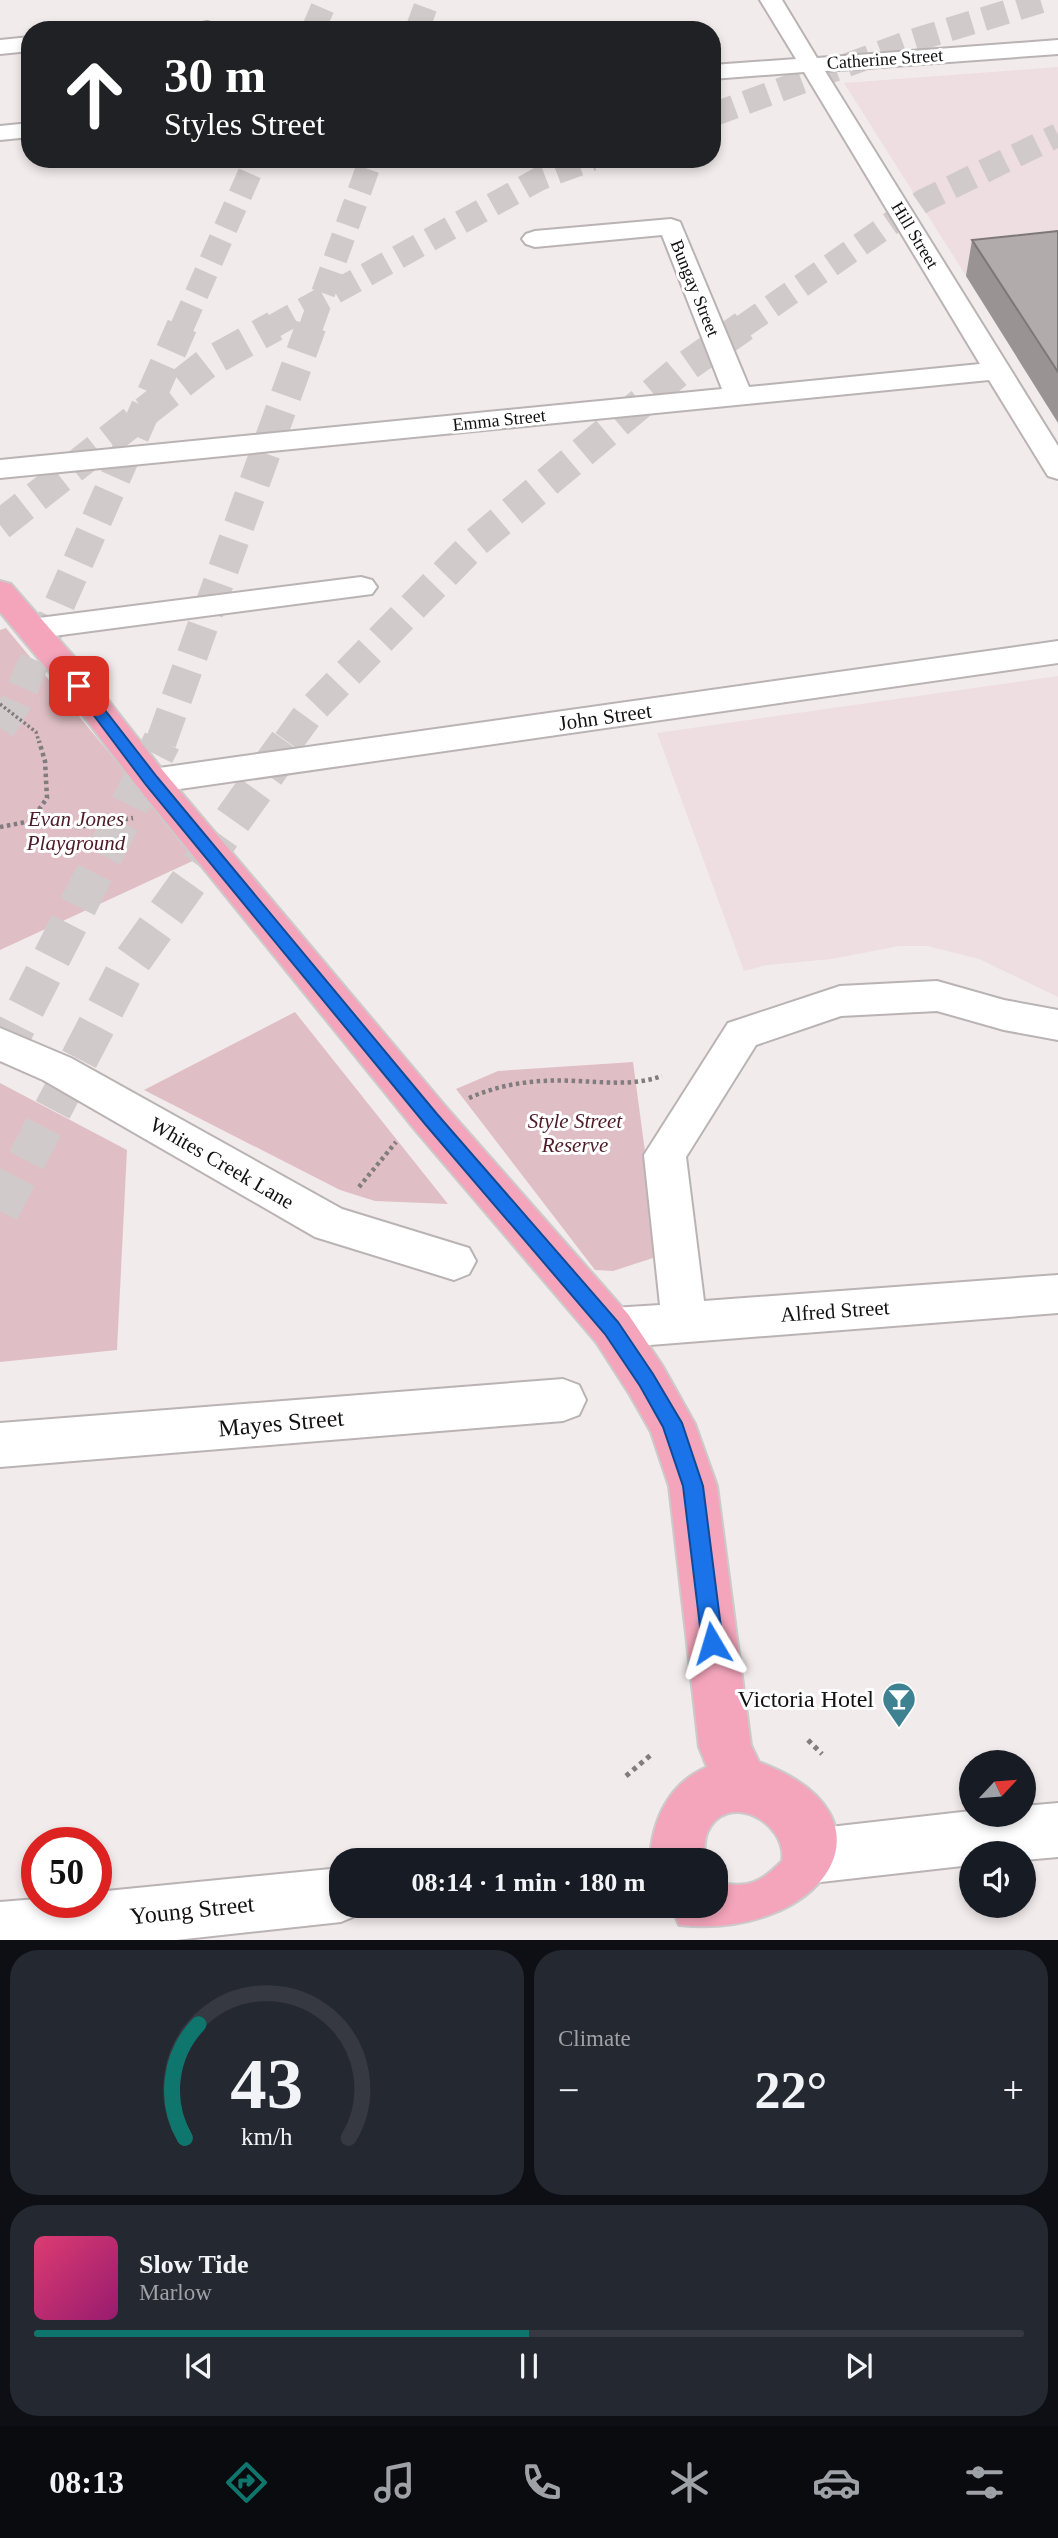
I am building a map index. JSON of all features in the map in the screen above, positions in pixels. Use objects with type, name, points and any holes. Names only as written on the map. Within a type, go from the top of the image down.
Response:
[{"type":"main road","points":[[0,591],[64,667],[152,781],[431,1119],[612,1328],[646,1380],[672,1423],[693,1486],[725,1747],[742,1785]]},
{"type":"main road","points":[[678,1848],[678,1836],[686,1816],[700,1798],[719,1787],[742,1785],[761,1788],[780,1798],[796,1814],[807,1834],[812,1856],[811,1877],[793,1912],[753,1934],[713,1918]]},
{"type":"street","name":"Hill Street","points":[[771,0],[1058,470]]},
{"type":"street","points":[[0,47],[21,45]]},
{"type":"street","name":"Catherine Street","points":[[721,71],[1058,47]]},
{"type":"street","points":[[0,133],[21,132]]},
{"type":"street","name":"Bungay Street","points":[[535,239],[671,228],[739,396]]},
{"type":"street","name":"Emma Street","points":[[0,469],[997,371]]},
{"type":"street","points":[[31,629],[361,587]]},
{"type":"street","name":"John Street","points":[[152,781],[1058,652]]},
{"type":"street","points":[[684,1321],[665,1155],[742,1034],[840,1001],[937,996],[1004,1015],[1058,1025]]},
{"type":"street","name":"Whites Creek Lane","points":[[0,1044],[57,1069],[330,1224],[454,1261]]},
{"type":"street","name":"Alfred Street","points":[[612,1328],[1058,1294]]},
{"type":"street","name":"Mayes Street","points":[[0,1445],[563,1400]]},
{"type":"street","points":[[812,1856],[839,1851],[1058,1830]]},
{"type":"street","name":"Young Street","points":[[0,1930],[329,1896]]},
{"type":"path","points":[[0,704],[36,732],[45,761],[47,798],[31,821]]},
{"type":"path","points":[[0,827],[31,821],[78,827],[115,824],[138,817]]},
{"type":"path","points":[[330,1224],[394,1143],[473,1096],[511,1082],[573,1080],[640,1084],[666,1074]]},
{"type":"path","points":[[808,1741],[822,1754]]},
{"type":"path","points":[[626,1776],[652,1754]]},
{"type":"shaded area","points":[[1058,67],[1058,266],[966,276],[844,83]]},
{"type":"shaded area","points":[[1058,676],[1058,997],[979,959],[927,946],[899,946],[832,959],[767,965],[744,971],[657,733]]},
{"type":"green space","name":"Evan Jones Playground","points":[[6,628],[197,859],[0,950],[0,630]]},
{"type":"green space","points":[[295,1012],[448,1204],[375,1201],[340,1190],[144,1090]]},
{"type":"green space","name":"Style Street Reserve","points":[[633,1062],[659,1256],[613,1271],[595,1270],[456,1089],[498,1071]]},
{"type":"green space","points":[[0,1083],[127,1150],[117,1350],[0,1362]]},
{"type":"building","points":[[1058,231],[1058,372],[972,240]]},
{"type":"tunnel","points":[[317,21],[326,0]]},
{"type":"tunnel","points":[[420,21],[428,0]]},
{"type":"tunnel","points":[[721,112],[912,41],[1045,0]]},
{"type":"tunnel","points":[[742,327],[923,201],[1058,135]]},
{"type":"tunnel","points":[[182,327],[252,168]]},
{"type":"tunnel","points":[[321,300],[368,168]]},
{"type":"tunnel","points":[[321,300],[539,179],[568,168]]},
{"type":"tunnel","points":[[272,327],[321,300]]},
{"type":"tunnel","points":[[311,327],[321,300]]},
{"type":"tunnel","points":[[144,413],[182,326]]},
{"type":"tunnel","points":[[144,413],[206,364],[275,326]]},
{"type":"tunnel","points":[[161,742],[311,326]]},
{"type":"tunnel","points":[[288,742],[309,713],[476,542],[678,372],[744,326]]},
{"type":"tunnel","points":[[0,525],[144,413]]},
{"type":"tunnel","points":[[0,728],[16,703],[144,413]]},
{"type":"tunnel","points":[[0,1059],[162,741]]},
{"type":"tunnel","points":[[0,1211],[125,971],[289,741]]},
{"type":"place","name":"Victoria Hotel","points":[[899,1729]]},
{"type":"route","points":[[79,686],[152,781],[431,1119],[612,1328],[672,1423],[693,1486],[712,1643]]}]
